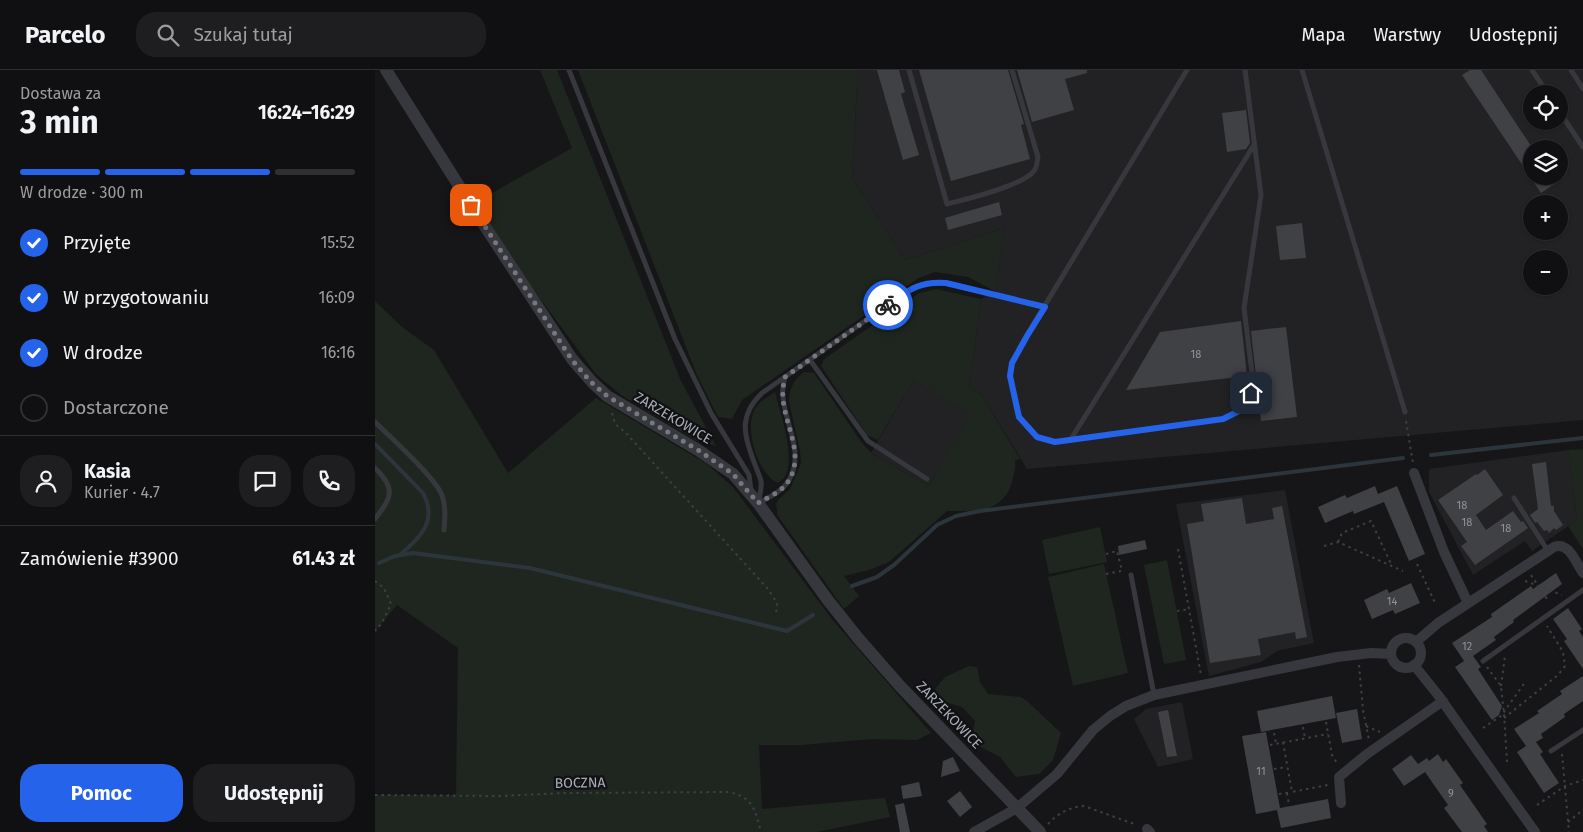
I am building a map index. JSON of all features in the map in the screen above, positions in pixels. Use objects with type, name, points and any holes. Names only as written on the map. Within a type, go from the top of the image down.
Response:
[{"type":"street","name":"ZARZEKOWICE","points":[[386,70],[572,360],[591,382],[607,396],[698,450],[733,474],[758,503],[827,599],[900,686],[1017,808],[1044,828]]},
{"type":"street","points":[[1414,473],[1444,552],[1468,603]]},
{"type":"street","points":[[1416,642],[1438,623],[1559,545],[1566,548],[1583,574]]},
{"type":"street","points":[[1409,638],[1416,642],[1421,652],[1420,658],[1414,665],[1407,668],[1396,664],[1391,654],[1395,644],[1399,640],[1409,638]]},
{"type":"street","points":[[974,832],[1017,808],[1057,774],[1093,730],[1126,706],[1154,695],[1337,657],[1371,653],[1391,654]]},
{"type":"street","points":[[1414,665],[1443,702],[1534,831]]},
{"type":"street","points":[[1341,803],[1342,778],[1367,754],[1443,702]]},
{"type":"lane","points":[[569,70],[675,339],[711,413],[749,475],[750,487],[758,503]]},
{"type":"lane","points":[[909,70],[947,204],[1005,187],[1028,177],[1035,170],[1038,157],[1012,70]]},
{"type":"lane","points":[[1187,70],[1012,363],[1010,376],[1019,417],[1037,437],[1055,442],[1223,419],[1239,411],[1251,393],[1252,373],[1244,308],[1261,195],[1245,70]]},
{"type":"lane","points":[[1302,70],[1405,412]]},
{"type":"lane","points":[[1532,70],[1541,85]]},
{"type":"lane","points":[[1571,70],[1583,89]]},
{"type":"lane","points":[[1568,124],[1583,147]]},
{"type":"lane","points":[[1071,439],[1255,145]]},
{"type":"lane","points":[[758,503],[761,480],[746,442],[745,426],[747,413],[752,403],[762,393],[912,288],[933,282],[946,283],[1045,307]]},
{"type":"lane","points":[[809,360],[868,441],[927,479]]},
{"type":"lane","points":[[758,503],[777,493],[789,481],[794,467],[794,447],[783,397],[785,377]]},
{"type":"lane","points":[[375,422],[422,470],[441,494],[446,511],[444,530]]},
{"type":"lane","points":[[375,468],[385,480],[390,496],[375,520]]},
{"type":"lane","points":[[1514,498],[1551,549]]},
{"type":"lane","points":[[1131,575],[1154,695]]},
{"type":"lane","points":[[1483,661],[1583,590]]},
{"type":"lane","points":[[1551,751],[1583,730]]},
{"type":"path","points":[[607,396],[615,424],[625,432],[768,589],[777,603],[776,615]]},
{"type":"path","points":[[1405,412],[1414,473]]},
{"type":"path","points":[[1339,542],[1342,533],[1371,521],[1392,566]]},
{"type":"path","points":[[1324,546],[1339,542],[1403,571]]},
{"type":"path","points":[[1178,549],[1202,680]]},
{"type":"path","points":[[1105,554],[1117,552],[1123,576],[1131,575]]},
{"type":"path","points":[[1417,564],[1435,603]]},
{"type":"path","points":[[1105,574],[1121,571]]},
{"type":"path","points":[[1528,571],[1554,611]]},
{"type":"path","points":[[375,581],[384,588],[391,604],[375,631]]},
{"type":"path","points":[[1525,581],[1572,598]]},
{"type":"path","points":[[1177,612],[1190,609]]},
{"type":"path","points":[[1504,718],[1558,675],[1565,666],[1563,652],[1543,618]]},
{"type":"path","points":[[1506,645],[1501,686],[1507,762]]},
{"type":"path","points":[[1483,661],[1501,686]]},
{"type":"path","points":[[1359,662],[1370,745]]},
{"type":"path","points":[[1483,728],[1501,716],[1526,681]]},
{"type":"path","points":[[1279,794],[1342,778],[1332,755],[1326,722]]},
{"type":"path","points":[[1303,726],[1305,738]]},
{"type":"path","points":[[1366,726],[1385,734]]},
{"type":"path","points":[[1274,733],[1276,743]]},
{"type":"path","points":[[1269,744],[1328,734]]},
{"type":"path","points":[[1283,742],[1292,792]]},
{"type":"path","points":[[1561,744],[1569,832]]},
{"type":"path","points":[[1274,769],[1287,767]]},
{"type":"path","points":[[1537,805],[1565,786],[1583,780]]},
{"type":"path","name":"BOCZNA","points":[[375,795],[500,796],[564,793],[729,792],[741,795],[749,801],[756,812],[761,832]]},
{"type":"path","points":[[1287,793],[1289,805]]},
{"type":"path","points":[[1044,828],[1063,811],[1084,806],[1148,830]]},
{"type":"path","points":[[1569,822],[1583,810]]},
{"type":"shaded area","points":[[540,70],[557,70],[681,381],[716,446],[697,441],[621,395],[596,374],[533,289],[476,202],[572,148]]},
{"type":"shaded area","points":[[578,70],[858,70],[852,178],[905,260],[1004,228],[996,292],[968,277],[935,272],[917,279],[742,400],[732,419],[718,417],[697,375]]},
{"type":"shaded area","points":[[858,70],[1583,70],[1583,420],[1027,469],[981,394],[969,387],[981,299],[996,291],[1004,228],[905,260],[852,178]]},
{"type":"shaded area","points":[[936,289],[981,299],[969,387],[981,394],[1020,459],[1015,460],[1012,482],[1002,500],[994,505],[977,510],[947,511],[889,562],[869,570],[844,576],[859,596],[844,609],[778,516],[776,504],[790,489],[801,463],[789,402],[791,389],[797,378],[804,372],[814,373],[862,443],[871,453],[929,486],[970,414],[913,381],[878,440],[867,435],[821,366],[824,359],[919,293]]},
{"type":"shaded area","points":[[375,301],[402,327],[434,350],[508,473],[596,398],[707,464],[733,487],[831,618],[931,733],[917,740],[872,739],[802,745],[759,745],[762,809],[885,798],[890,817],[817,832],[375,832],[375,795],[456,795],[458,648],[397,605],[375,631]]},
{"type":"shaded area","points":[[913,381],[971,414],[929,486],[871,453]]},
{"type":"shaded area","points":[[775,392],[786,435],[789,459],[788,469],[784,478],[778,483],[770,478],[758,460],[754,449],[751,426],[752,415],[756,407]]},
{"type":"shaded area","points":[[1583,449],[1583,549],[1568,526],[1577,520],[1569,450]]},
{"type":"shaded area","points":[[1569,450],[1577,520],[1532,551],[1525,541],[1473,575],[1429,492],[1429,469]]},
{"type":"shaded area","points":[[1285,490],[1314,643],[1277,651],[1261,662],[1209,676],[1176,504]]},
{"type":"shaded area","points":[[1100,527],[1107,562],[1049,574],[1042,540]]},
{"type":"shaded area","points":[[1167,560],[1186,660],[1164,664],[1144,565]]},
{"type":"shaded area","points":[[1104,564],[1128,673],[1073,686],[1048,577]]},
{"type":"shaded area","points":[[969,666],[977,667],[980,682],[988,694],[1021,697],[1061,733],[1053,760],[1039,774],[1016,777],[1000,757],[977,745],[972,736],[975,721],[962,707],[939,700],[935,689],[945,677]]},
{"type":"shaded area","points":[[1182,702],[1193,759],[1158,767],[1134,719],[1146,709]]},
{"type":"building","points":[[877,70],[899,70],[905,92],[901,94],[919,155],[903,160]]},
{"type":"building","points":[[919,70],[1008,70],[1024,124],[1021,125],[1030,159],[951,181]]},
{"type":"building","points":[[1017,70],[1087,70],[1087,73],[1065,79],[1074,110],[1032,122]]},
{"type":"building","points":[[1470,70],[1481,70],[1527,140],[1523,140],[1523,166],[1462,75]]},
{"type":"building","points":[[1246,110],[1250,143],[1246,149],[1227,152],[1222,113]]},
{"type":"building","points":[[1536,185],[1553,185],[1541,193]]},
{"type":"building","points":[[999,202],[1002,215],[948,230],[945,218]]},
{"type":"building","points":[[1302,223],[1306,258],[1280,260],[1276,226]]},
{"type":"building","points":[[1241,321],[1247,376],[1126,390],[1160,332]]},
{"type":"building","points":[[1286,327],[1297,417],[1261,421],[1251,331]]},
{"type":"building","points":[[1546,462],[1551,506],[1554,506],[1554,511],[1563,525],[1556,530],[1554,528],[1549,533],[1547,530],[1544,531],[1537,522],[1535,523],[1530,515],[1538,509],[1532,464]]},
{"type":"building","points":[[1485,469],[1503,495],[1476,515],[1486,530],[1513,511],[1528,528],[1475,565],[1461,546],[1467,542],[1438,500]]},
{"type":"building","points":[[1375,486],[1378,494],[1397,486],[1425,554],[1409,561],[1384,502],[1354,514],[1353,511],[1325,523],[1318,507],[1345,495],[1347,498]]},
{"type":"building","points":[[1242,498],[1246,524],[1274,519],[1272,508],[1282,506],[1307,637],[1296,639],[1295,632],[1258,639],[1261,655],[1210,663],[1187,524],[1204,521],[1201,504]]},
{"type":"building","points":[[1145,540],[1147,549],[1119,555],[1118,546]]},
{"type":"building","points":[[1556,573],[1562,584],[1513,620],[1514,622],[1494,637],[1496,640],[1473,656],[1481,667],[1478,669],[1502,706],[1499,715],[1492,720],[1455,667],[1464,661],[1452,643],[1492,617],[1491,614],[1531,586],[1533,589]]},
{"type":"building","points":[[1411,583],[1420,603],[1395,614],[1393,610],[1372,619],[1364,600],[1387,589],[1389,593]]},
{"type":"building","points":[[1568,608],[1582,629],[1579,631],[1583,637],[1583,669],[1564,641],[1567,639],[1553,619]]},
{"type":"building","points":[[1583,676],[1583,701],[1564,714],[1565,717],[1541,734],[1543,738],[1536,742],[1543,752],[1540,754],[1559,783],[1544,793],[1517,752],[1526,746],[1514,729],[1539,713],[1537,711],[1562,694],[1560,691]]},
{"type":"building","points":[[1332,696],[1336,718],[1261,732],[1257,711]]},
{"type":"building","points":[[1357,709],[1362,739],[1342,743],[1336,713]]},
{"type":"building","points":[[1168,710],[1177,756],[1167,757],[1158,712]]},
{"type":"building","points":[[1266,732],[1280,808],[1328,799],[1331,818],[1281,828],[1277,810],[1256,814],[1242,736]]},
{"type":"building","points":[[1438,754],[1443,762],[1446,759],[1463,783],[1460,785],[1487,824],[1484,826],[1488,832],[1462,832],[1444,808],[1448,805],[1425,772],[1404,786],[1392,769],[1411,755],[1418,764],[1427,758],[1429,761]]},
{"type":"building","points":[[953,757],[960,771],[941,777],[943,761]]},
{"type":"building","points":[[919,782],[922,796],[903,799],[901,786]]},
{"type":"building","points":[[960,791],[972,807],[960,817],[947,801]]},
{"type":"building","points":[[904,803],[910,832],[900,832],[895,805]]},
{"type":"waterway","points":[[1431,455],[1583,438]]},
{"type":"waterway","points":[[375,444],[423,493],[427,503],[429,512],[425,527],[415,541],[400,555]]},
{"type":"waterway","points":[[852,586],[877,577],[894,565],[937,525],[956,516],[980,511],[1403,458]]},
{"type":"waterway","points":[[379,563],[395,556],[413,553],[530,568],[787,631],[813,615]]},
{"type":"way so far","points":[[471,205],[572,360],[591,382],[607,396],[698,450],[733,474],[758,503],[777,493],[789,481],[794,467],[793,439],[783,397],[785,377],[888,305]]},
{"type":"route","points":[[888,305],[912,288],[933,282],[946,283],[1045,307],[1012,363],[1010,376],[1019,417],[1037,437],[1055,442],[1223,419],[1239,411],[1251,393]]}]
